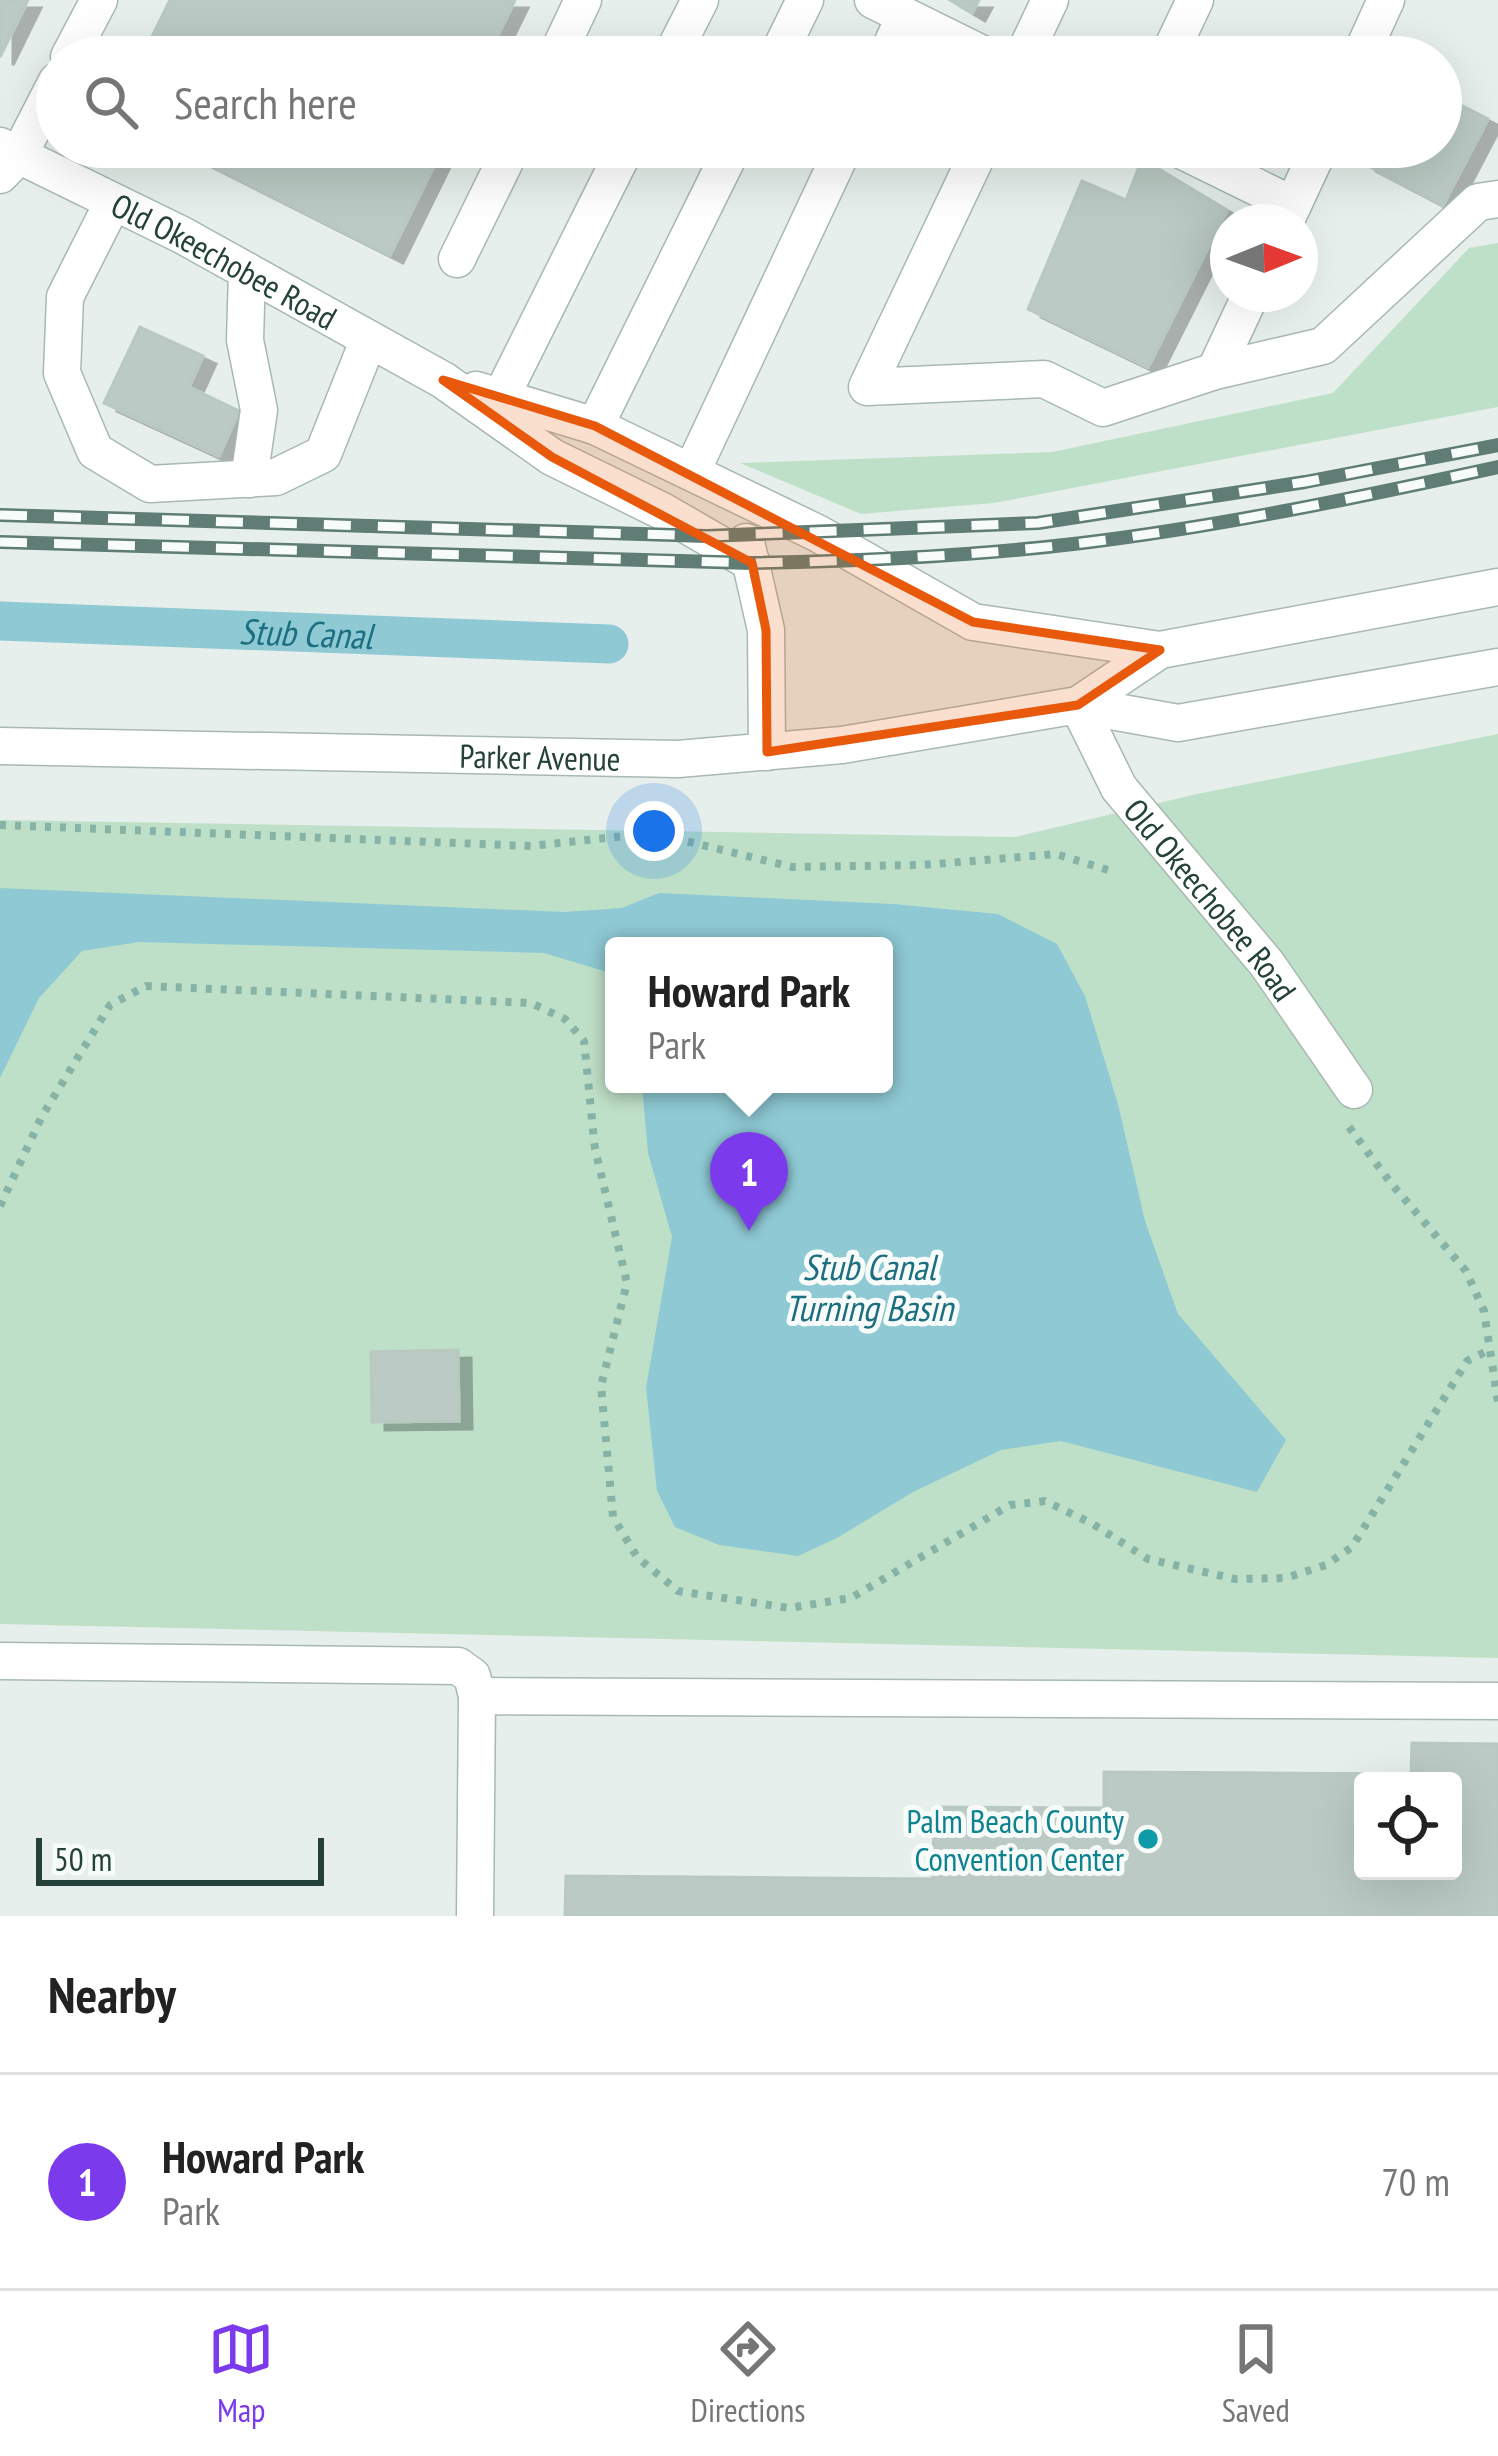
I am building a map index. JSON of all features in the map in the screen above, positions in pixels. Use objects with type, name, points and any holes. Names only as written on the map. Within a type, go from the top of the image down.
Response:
[{"type":"street","points":[[80,36],[99,0]]},
{"type":"street","points":[[566,36],[584,0]]},
{"type":"street","points":[[682,36],[700,0]]},
{"type":"street","points":[[787,36],[805,0]]},
{"type":"street","points":[[1033,36],[1050,0]]},
{"type":"street","points":[[1178,36],[1195,0]]},
{"type":"street","points":[[1370,36],[1386,0]]},
{"type":"street","points":[[889,8],[946,36]]},
{"type":"street","points":[[6,158],[36,113]]},
{"type":"street","name":"Old Okeechobee Road","points":[[6,158],[113,202],[247,272],[443,380],[552,457],[664,512],[752,563]]},
{"type":"street","points":[[457,259],[502,168]]},
{"type":"street","points":[[501,398],[616,168]]},
{"type":"street","points":[[595,426],[723,168]]},
{"type":"street","points":[[766,752],[766,630],[752,563],[739,522],[705,478],[835,168]]},
{"type":"street","points":[[971,168],[867,387],[1044,380],[1103,407],[1215,371],[1323,346],[1478,202],[1498,199]]},
{"type":"street","points":[[1210,168],[1273,204]]},
{"type":"street","points":[[1294,204],[1311,168]]},
{"type":"street","points":[[113,202],[65,298],[62,373],[95,451],[150,484],[276,477],[323,454],[369,339]]},
{"type":"street","points":[[247,272],[244,340],[259,410],[249,478]]},
{"type":"street","points":[[1215,371],[1243,312]]},
{"type":"street","name":"Old Okeechobee Road","points":[[443,380],[595,426],[868,560],[973,622],[1160,650]]},
{"type":"street","name":"Parker Avenue","points":[[1078,705],[1160,650],[1498,587]]},
{"type":"street","name":"Parker Avenue","points":[[0,746],[678,759],[842,745],[1078,705],[1178,723],[1498,667]]},
{"type":"street","name":"Old Okeechobee Road","points":[[1078,705],[1120,788],[1267,964],[1350,1106]]},
{"type":"street","points":[[0,1661],[458,1666],[472,1676],[477,1696],[475,1916]]},
{"type":"street","points":[[477,1696],[1498,1701]]},
{"type":"path","points":[[0,825],[531,846],[653,832],[792,867],[923,865],[1056,854],[1108,870]]},
{"type":"path","points":[[0,1206],[42,1116],[110,1005],[146,986],[531,1003],[566,1019],[584,1041],[595,1149],[627,1283],[601,1386],[613,1517],[637,1557],[678,1592],[789,1608],[851,1598],[1010,1505],[1045,1501],[1148,1559],[1234,1579],[1286,1578],[1326,1565],[1352,1546],[1467,1361],[1489,1350]]},
{"type":"path","points":[[1350,1106],[1390,1182],[1466,1271],[1484,1311],[1498,1402]]},
{"type":"highlighted area","points":[[443,380],[595,426],[973,622],[1160,650],[1078,705],[767,752],[766,630],[752,563],[552,457]]},
{"type":"green space","points":[[1498,243],[1498,407],[994,503],[861,514],[740,463],[1052,452],[1333,393],[1469,248]]},
{"type":"green space","points":[[1498,734],[1498,1658],[0,1624],[0,820],[1015,837],[1197,794]]},
{"type":"water","name":"Stub Canal Turning Basin","points":[[0,888],[564,912],[622,908],[659,893],[998,914],[1057,944],[1085,996],[1118,1104],[1145,1221],[1178,1314],[1286,1440],[1257,1492],[1061,1441],[1001,1450],[798,1556],[719,1545],[675,1527],[657,1491],[646,1388],[672,1237],[648,1153],[643,1093],[893,1093],[893,937],[605,937],[605,971],[544,953],[139,942],[82,951],[39,998],[0,1078]]},
{"type":"building","points":[[0,0],[28,0],[0,57]]},
{"type":"building","points":[[170,0],[515,0],[497,36],[152,36]]},
{"type":"building","points":[[950,0],[979,0],[972,13]]},
{"type":"building","points":[[1462,106],[1488,119],[1443,205],[1373,168],[1462,168]]},
{"type":"building","points":[[217,168],[433,168],[390,255]]},
{"type":"building","points":[[1138,168],[1157,168],[1217,204],[1210,204],[1210,244],[1148,367],[1028,309],[1082,181],[1126,200]]},
{"type":"building","points":[[140,327],[203,356],[189,387],[239,411],[219,456],[104,403]]},
{"type":"building","points":[[458,1350],[459,1421],[372,1422],[371,1352]]},
{"type":"building","name":"Palm Beach County Convention Center","points":[[1412,1743],[1498,1744],[1498,1916],[565,1916],[566,1876],[933,1879],[934,1807],[1104,1808],[1104,1772],[1354,1774],[1354,1880],[1462,1880],[1462,1772],[1411,1772]]},
{"type":"waterway","name":"Stub Canal","points":[[0,621],[609,644]]},
{"type":"railway","points":[[0,515],[707,536],[1038,523],[1305,482],[1498,445]]},
{"type":"railway","points":[[0,542],[752,563],[876,559],[1134,536],[1291,510],[1498,467]]},
{"type":"place","name":"Howard Park","points":[[749,1231]]},
{"type":"place","name":"Palm Beach County Convention Center","points":[[1148,1839]]}]
